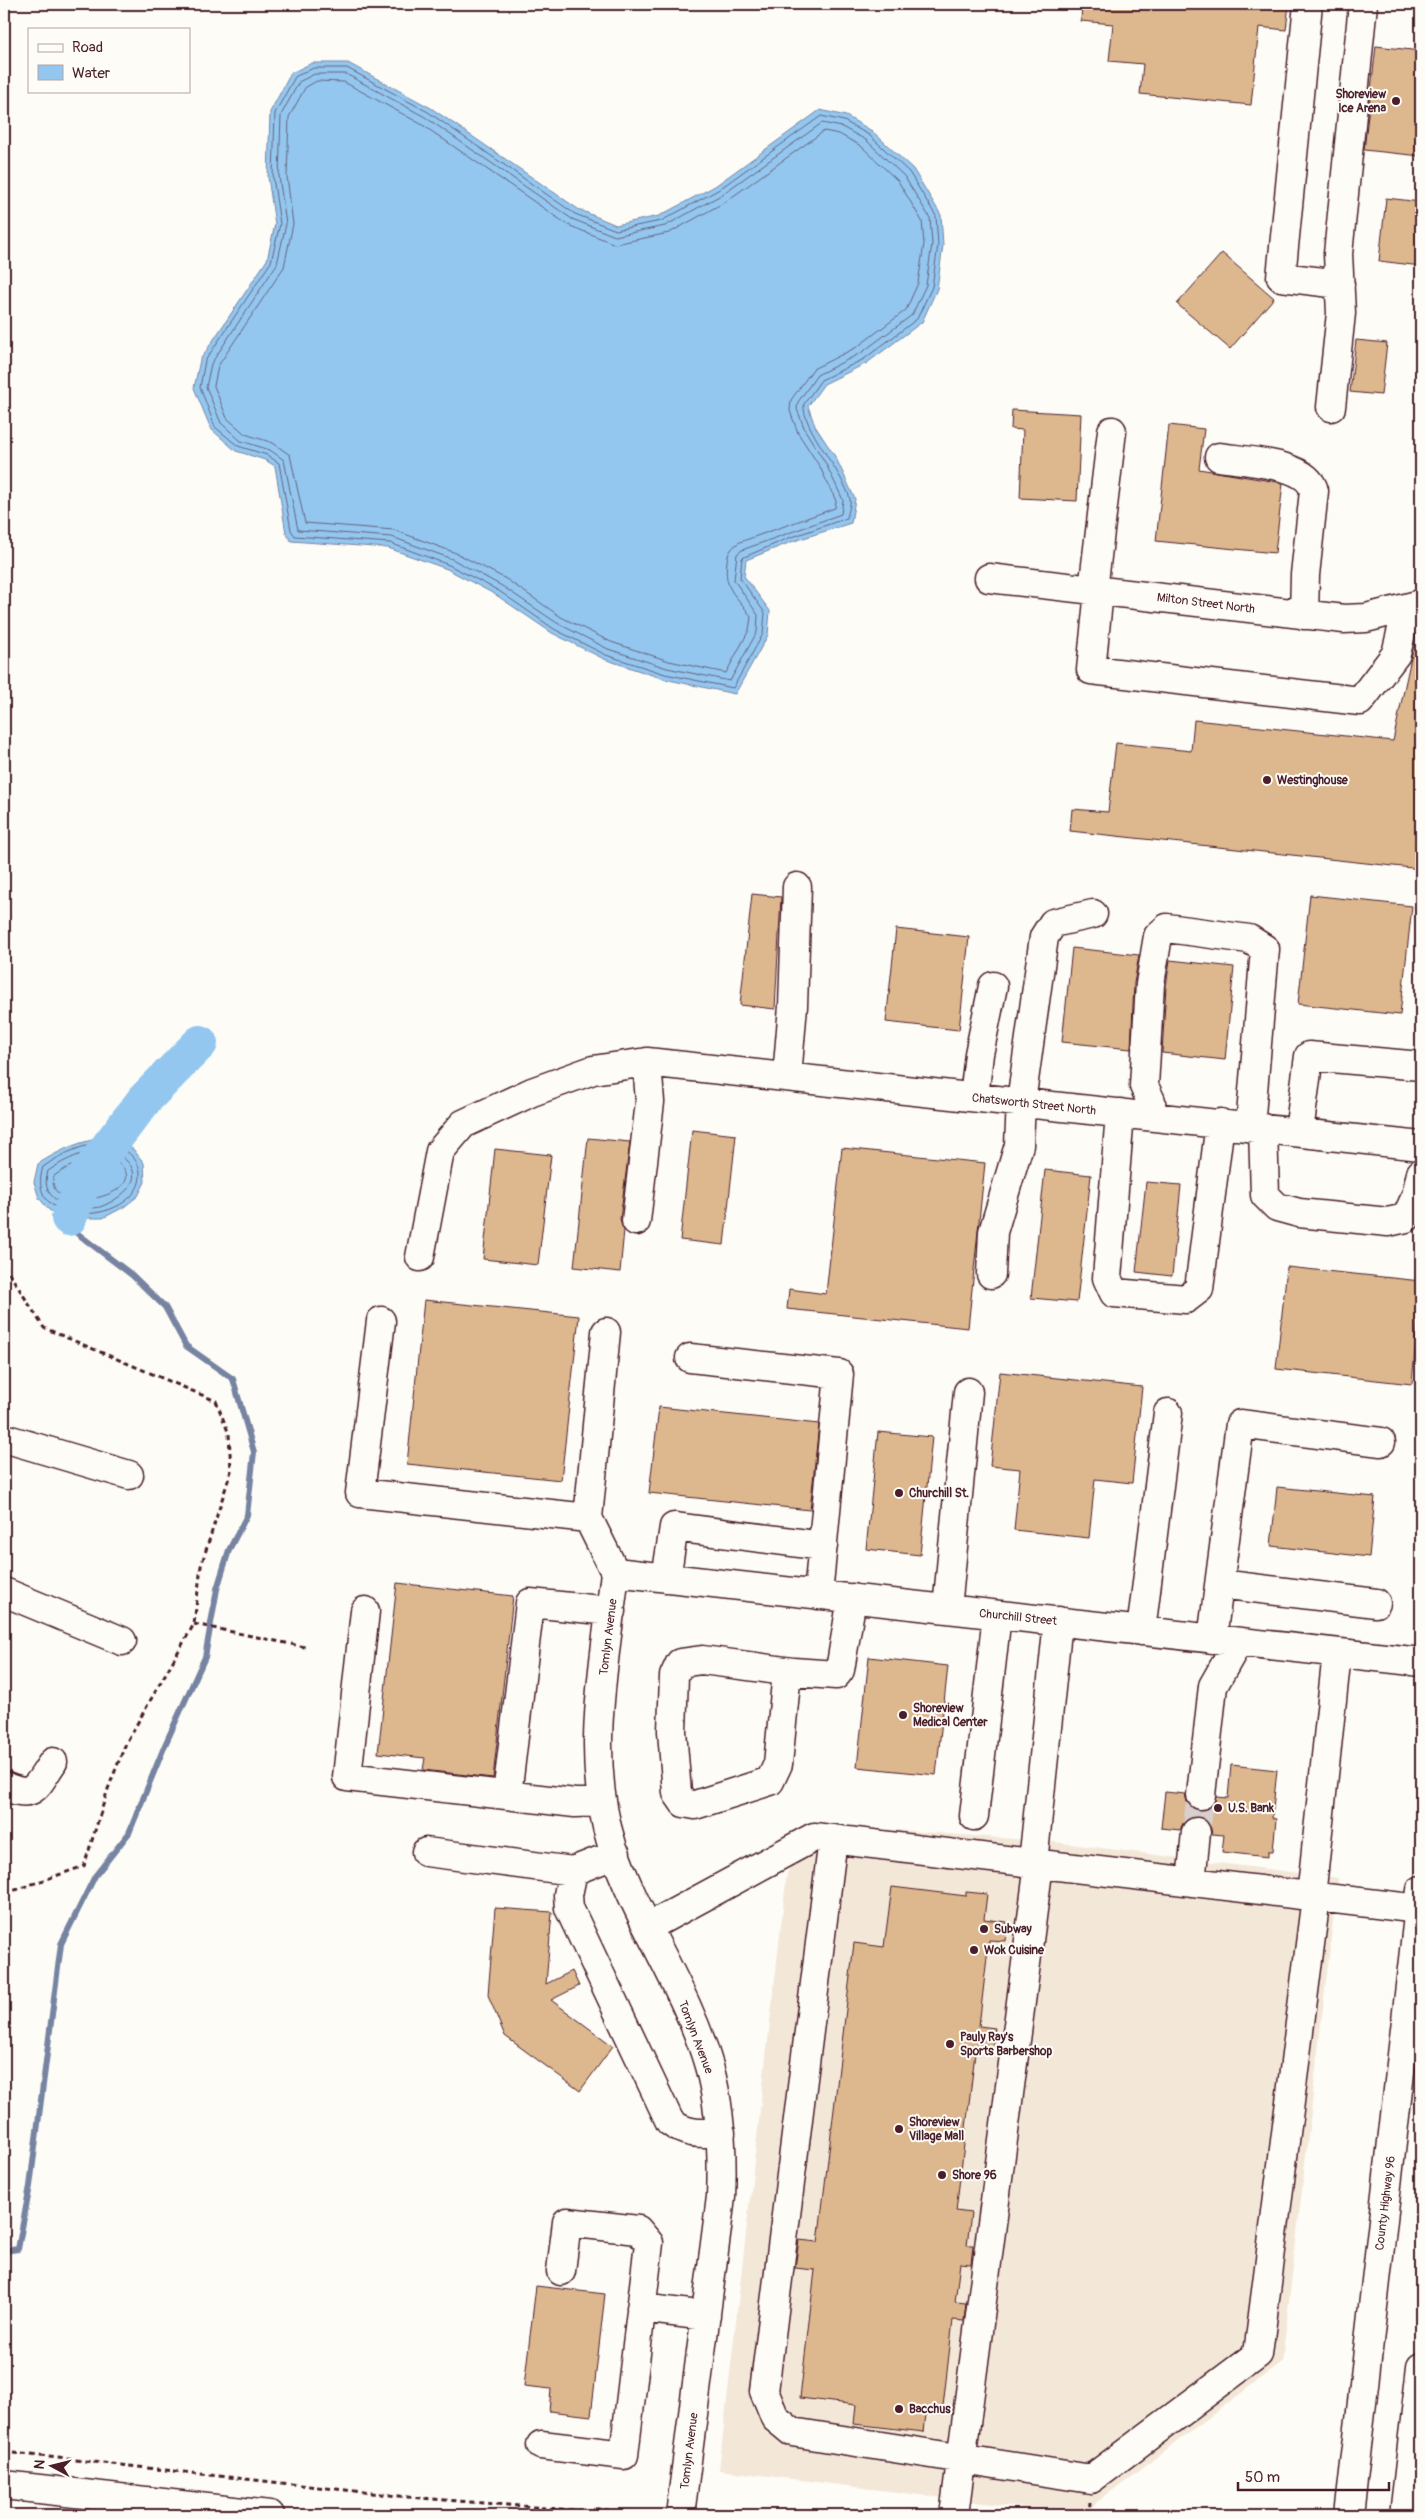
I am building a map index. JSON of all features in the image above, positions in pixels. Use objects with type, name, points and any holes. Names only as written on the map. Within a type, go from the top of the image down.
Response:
[{"type":"street","points":[[1308,4],[1281,277],[1340,284]]},
{"type":"street","points":[[1331,407],[1341,313],[1338,254],[1363,4]]},
{"type":"street","points":[[1112,431],[1096,591],[1091,670],[1360,701],[1396,654],[1414,606]]},
{"type":"street","points":[[1219,457],[1286,467],[1303,475],[1312,484],[1314,490],[1305,575],[1304,615]]},
{"type":"street","name":"Milton Street North","points":[[989,578],[1344,619],[1366,618],[1414,606]]},
{"type":"street","points":[[787,1077],[793,1006],[797,887]]},
{"type":"street","points":[[991,1274],[993,1232],[1019,1145],[1021,1102],[1044,937],[1054,923],[1093,914]]},
{"type":"street","points":[[1152,1116],[1151,1101],[1144,1086],[1150,984],[1158,936],[1167,928],[1250,939],[1264,949],[1257,1127],[1265,1196],[1277,1207],[1299,1213],[1388,1222],[1406,1218],[1416,1196],[1421,1173]]},
{"type":"street","points":[[974,1097],[979,1054],[993,986]]},
{"type":"street","points":[[1299,1132],[1309,1056],[1421,1066]]},
{"type":"street","points":[[636,1221],[650,1102],[648,1062]]},
{"type":"street","name":"Chatsworth Street North","points":[[420,1257],[440,1151],[463,1124],[532,1092],[593,1070],[648,1062],[1421,1146]]},
{"type":"street","points":[[1120,1113],[1107,1278],[1114,1293],[1186,1299],[1199,1289],[1220,1124]]},
{"type":"street","points":[[381,1321],[360,1493],[588,1518]]},
{"type":"street","points":[[606,1332],[588,1518],[615,1572]]},
{"type":"street","points":[[690,1358],[839,1374],[818,1595]]},
{"type":"street","points":[[946,1609],[968,1392]]},
{"type":"street","points":[[1141,1631],[1168,1413]]},
{"type":"street","points":[[1201,1795],[1214,1686],[1225,1640],[1220,1584],[1240,1424],[1381,1442]]},
{"type":"street","points":[[4,1438],[129,1475]]},
{"type":"street","points":[[666,1578],[674,1527],[823,1546]]},
{"type":"street","name":"Churchill Street","points":[[615,1572],[1421,1662]]},
{"type":"street","name":"Tomlyn Avenue","points":[[615,1572],[599,1710],[597,1757],[602,1802],[616,1854],[692,2021],[709,2065],[719,2108],[723,2152],[721,2197],[680,2515]]},
{"type":"street","points":[[1220,1584],[1376,1603]]},
{"type":"street","points":[[4,1592],[122,1641]]},
{"type":"street","points":[[793,1672],[786,1682],[778,1764],[770,1780],[695,1805],[684,1802],[677,1793],[672,1731],[674,1676],[680,1663],[702,1660],[793,1672],[836,1674],[840,1670],[852,1598]]},
{"type":"street","points":[[507,1795],[530,1603],[611,1611]]},
{"type":"street","points":[[365,1611],[347,1777],[575,1803],[602,1802]]},
{"type":"street","points":[[974,1816],[997,1615]]},
{"type":"street","points":[[954,2515],[1036,1864],[1058,1622]]},
{"type":"street","points":[[832,1839],[764,2391],[775,2418],[792,2432],[1091,2479],[1258,2354],[1314,1897],[1337,1653]]},
{"type":"street","points":[[4,1786],[19,1793],[33,1790],[53,1762]]},
{"type":"street","points":[[1191,1882],[1196,1832]]},
{"type":"street","points":[[648,1927],[814,1837],[1314,1897],[1420,1900]]},
{"type":"street","points":[[426,1852],[573,1871],[616,1854]]},
{"type":"street","points":[[573,1871],[568,1895],[569,1908],[670,2122],[680,2130],[692,2133],[721,2134]]},
{"type":"street","name":"County Highway 96","points":[[1349,2515],[1420,1900]]},
{"type":"street","points":[[540,2445],[624,2456],[649,2243],[638,2230],[566,2222],[560,2271]]},
{"type":"street","points":[[641,2308],[706,2316]]},
{"type":"street","points":[[1404,2515],[1421,2367]]},
{"type":"street","points":[[4,2485],[270,2515]]},
{"type":"path","points":[[4,1265],[44,1328],[216,1401],[229,1434],[231,1471],[201,1566],[194,1624],[126,1743],[108,1789],[84,1866],[4,1894]]},
{"type":"path","points":[[194,1624],[305,1647]]},
{"type":"path","points":[[4,2452],[408,2497],[583,2511],[597,2509],[654,2515]]},
{"type":"shaded area","points":[[818,1824],[1054,1842],[1338,1878],[1282,2362],[1080,2515],[719,2470],[787,1873]]},
{"type":"water","points":[[312,63],[348,63],[431,108],[578,209],[616,225],[659,216],[715,186],[820,110],[846,116],[872,131],[913,169],[941,215],[943,245],[937,289],[922,322],[867,363],[824,384],[808,406],[815,426],[836,458],[855,499],[851,523],[791,542],[746,560],[744,576],[770,611],[768,635],[735,694],[664,679],[604,659],[552,633],[496,595],[447,569],[388,548],[291,541],[286,533],[275,466],[265,460],[236,451],[211,429],[194,388],[200,360],[267,260],[275,224],[268,177],[270,112],[291,73]]},
{"type":"water","points":[[110,1137],[133,1149],[144,1163],[145,1182],[138,1196],[124,1207],[103,1218],[66,1218],[49,1210],[39,1198],[34,1182],[38,1164],[72,1146],[90,1140]]},
{"type":"building","points":[[1082,4],[1289,4],[1286,30],[1259,27],[1251,105],[1140,94],[1143,64],[1109,61],[1113,24],[1081,21]]},
{"type":"building","name":"Shoreview Ice Arena","points":[[1376,46],[1421,51],[1421,156],[1364,150]]},
{"type":"building","points":[[1386,198],[1421,202],[1421,266],[1379,261]]},
{"type":"building","points":[[1222,253],[1274,298],[1230,349],[1177,304]]},
{"type":"building","points":[[1356,340],[1387,343],[1381,395],[1350,392]]},
{"type":"building","points":[[1012,410],[1081,414],[1077,501],[1020,498],[1023,430],[1011,429]]},
{"type":"building","points":[[1169,425],[1204,429],[1199,469],[1283,483],[1275,553],[1156,541]]},
{"type":"building","name":"Westinghouse","points":[[1414,644],[1421,645],[1421,869],[1070,831],[1072,809],[1108,812],[1116,743],[1191,751],[1194,720],[1393,741]]},
{"type":"building","points":[[752,894],[781,897],[775,1009],[740,1005]]},
{"type":"building","points":[[1310,895],[1412,906],[1400,1015],[1298,1004]]},
{"type":"building","points":[[896,929],[969,937],[959,1030],[886,1022]]},
{"type":"building","points":[[1072,948],[1139,955],[1134,983],[1131,1049],[1062,1042]]},
{"type":"building","points":[[1170,960],[1234,967],[1225,1060],[1162,1053],[1166,986]]},
{"type":"building","points":[[692,1130],[736,1135],[724,1245],[680,1240]]},
{"type":"building","points":[[588,1138],[630,1142],[620,1219],[624,1230],[620,1272],[574,1267]]},
{"type":"building","points":[[842,1148],[985,1163],[968,1328],[787,1309],[789,1289],[826,1294]]},
{"type":"building","points":[[495,1149],[551,1155],[538,1265],[483,1259]]},
{"type":"building","points":[[1045,1170],[1091,1175],[1077,1302],[1031,1298]]},
{"type":"building","points":[[1146,1182],[1181,1185],[1172,1276],[1136,1272]]},
{"type":"building","points":[[1287,1267],[1421,1281],[1412,1384],[1276,1369]]},
{"type":"building","points":[[424,1300],[579,1316],[561,1480],[407,1464]]},
{"type":"building","points":[[1000,1372],[1142,1387],[1132,1483],[1095,1479],[1089,1538],[1014,1530],[1020,1469],[990,1466]]},
{"type":"building","points":[[659,1407],[819,1424],[810,1510],[649,1493]]},
{"type":"building","name":"Churchill St.","points":[[878,1432],[932,1437],[920,1555],[866,1549]]},
{"type":"building","points":[[1277,1487],[1375,1497],[1369,1557],[1271,1546]]},
{"type":"building","points":[[397,1583],[513,1596],[493,1778],[423,1770],[425,1758],[378,1753]]},
{"type":"building","name":"Shoreview Medical Center","points":[[869,1657],[948,1666],[936,1775],[857,1767]]},
{"type":"building","name":"U.S. Bank","points":[[1231,1765],[1277,1770],[1272,1818],[1276,1819],[1273,1851],[1268,1851],[1268,1857],[1222,1852],[1224,1835],[1212,1834],[1210,1825],[1198,1817],[1189,1818],[1183,1823],[1180,1830],[1161,1828],[1165,1792],[1185,1794],[1187,1802],[1191,1807],[1199,1810],[1207,1809],[1213,1805],[1216,1797],[1228,1798]]},
{"type":"building","name":"Shoreview Village Mall","points":[[892,1887],[966,1896],[966,1892],[987,1894],[984,1919],[1007,1922],[1005,1941],[989,1940],[979,2026],[995,2028],[992,2047],[976,2045],[956,2211],[971,2213],[967,2245],[973,2245],[971,2264],[960,2263],[955,2302],[966,2303],[964,2321],[953,2320],[942,2415],[926,2414],[924,2432],[854,2424],[856,2405],[800,2398],[815,2270],[795,2268],[799,2240],[818,2242],[854,1943],[884,1947]]},
{"type":"building","points":[[495,1908],[552,1912],[546,1984],[572,1971],[579,1986],[551,2000],[613,2046],[580,2091],[505,2036],[488,1995]]},
{"type":"building","points":[[536,2286],[605,2294],[591,2416],[549,2411],[551,2389],[524,2386]]},
{"type":"waterway","points":[[69,1218],[86,1176],[145,1099],[200,1043]]},
{"type":"waterway","points":[[4,2251],[18,2249],[30,2186],[61,1944],[95,1876],[129,1833],[165,1745],[205,1657],[217,1589],[229,1550],[247,1515],[254,1452],[233,1379],[186,1346],[165,1307],[132,1275],[74,1231],[69,1218]]},
{"type":"tunnel","points":[[1196,1832],[1201,1795]]},
{"type":"place","name":"Shoreview Ice Arena","points":[[1396,101]]},
{"type":"place","name":"Westinghouse","points":[[1267,780]]},
{"type":"place","name":"Churchill St.","points":[[899,1493]]},
{"type":"place","name":"Shoreview Medical Center","points":[[903,1715]]},
{"type":"place","name":"U.S. Bank","points":[[1218,1808]]},
{"type":"place","name":"Subway","points":[[984,1929]]},
{"type":"place","name":"Wok Cuisine","points":[[974,1950]]},
{"type":"place","name":"Pauly Ray's Sports Barbershop","points":[[950,2044]]},
{"type":"place","name":"Shoreview Village Mall","points":[[899,2129]]},
{"type":"place","name":"Shore 96","points":[[942,2175]]},
{"type":"place","name":"Bacchus","points":[[899,2409]]}]
